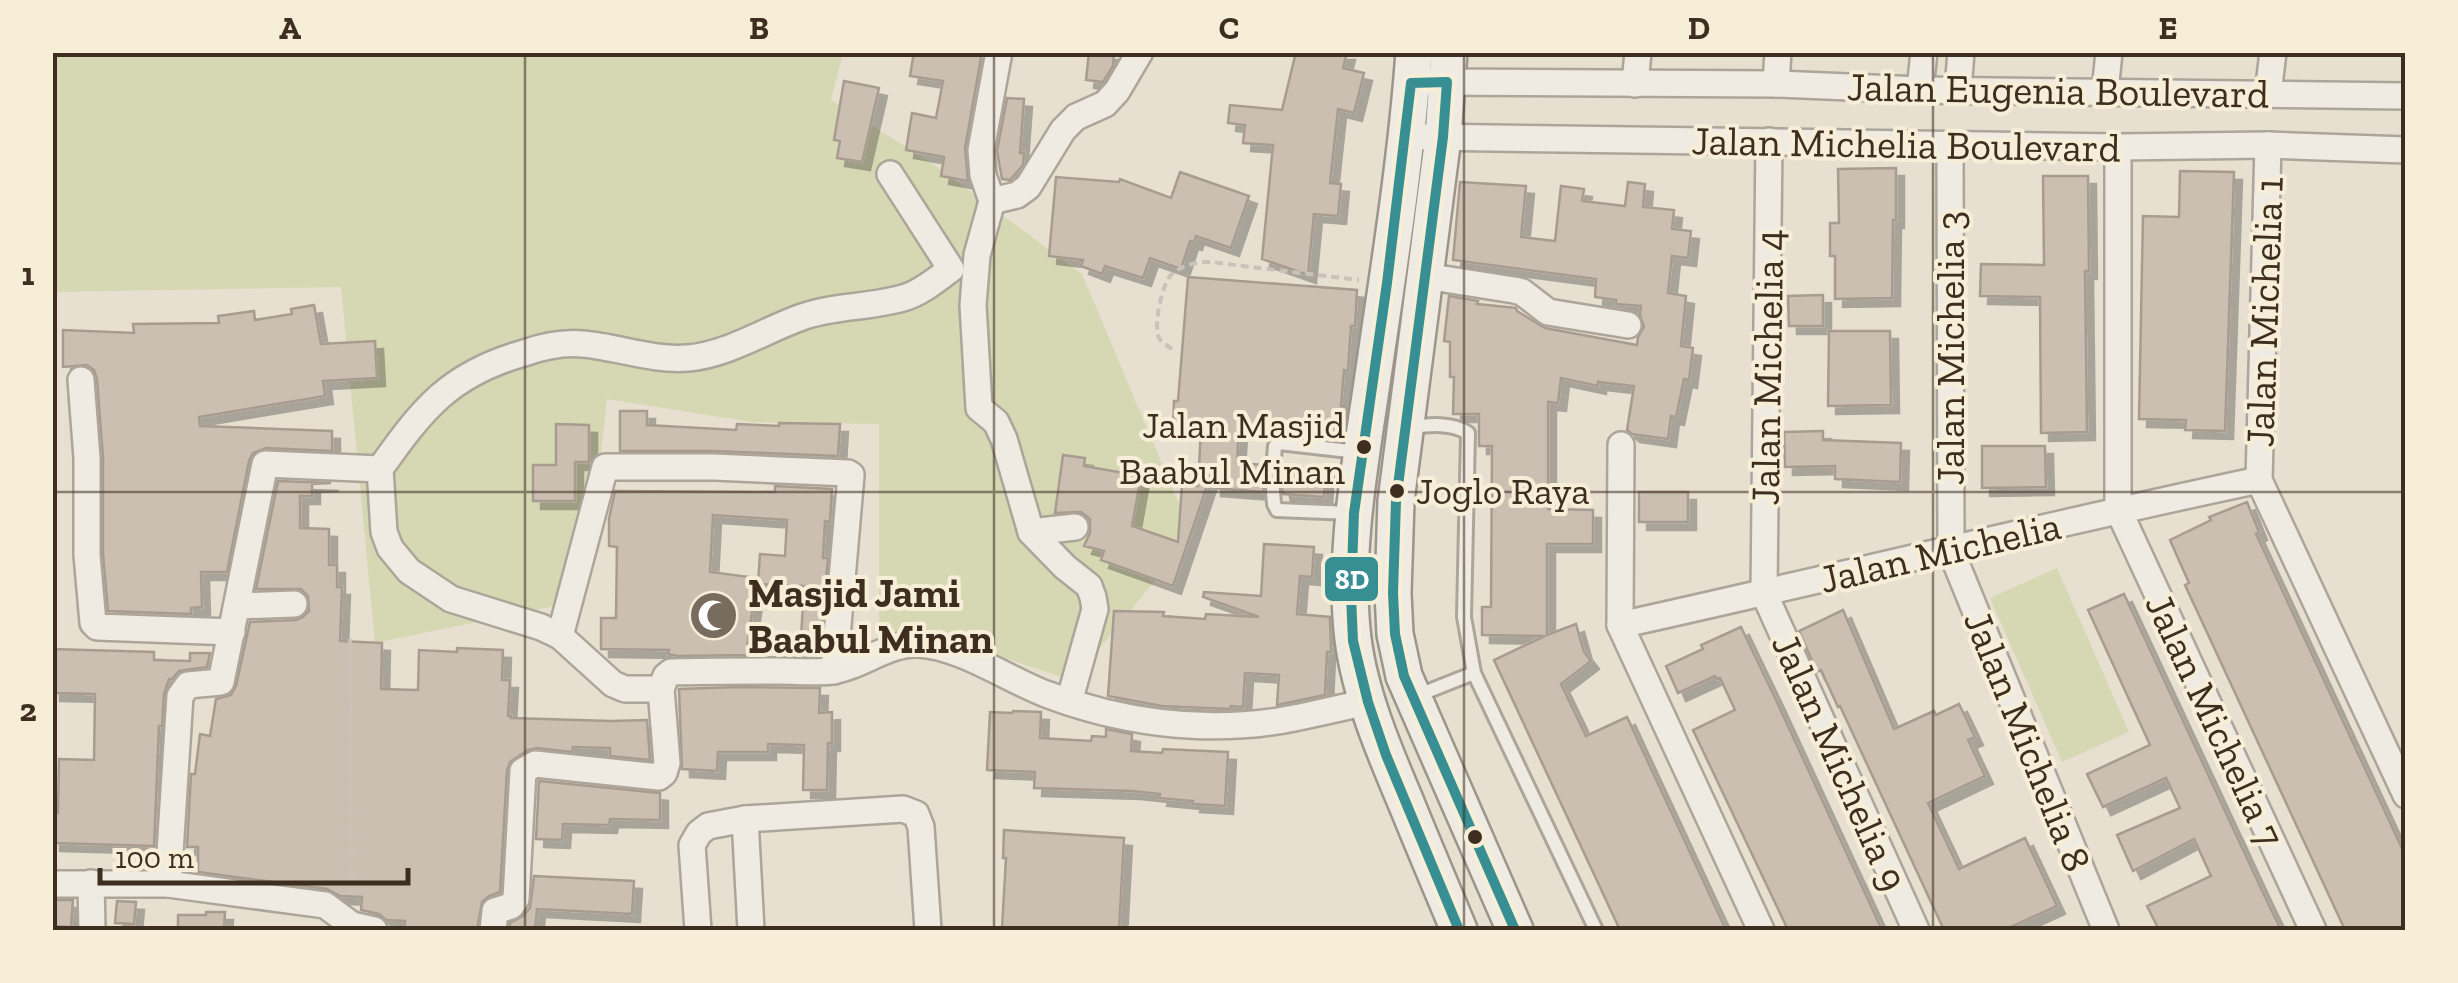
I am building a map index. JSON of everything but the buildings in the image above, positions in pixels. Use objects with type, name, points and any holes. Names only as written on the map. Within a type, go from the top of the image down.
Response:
[{"type":"main road","points":[[1448,67],[1443,138],[1396,501],[1395,634],[1404,676],[1515,930]]},
{"type":"main road","points":[[1413,68],[1354,513],[1353,641],[1386,755],[1459,930]]},
{"type":"main road","points":[[1386,755],[1429,736]]},
{"type":"street","points":[[1000,52],[982,150],[983,175],[992,201],[976,255],[973,304],[979,408],[996,422],[1004,439],[1031,532],[1089,586],[1094,597],[1094,610],[1069,702]]},
{"type":"street","points":[[992,201],[1017,195],[1028,187],[1064,130],[1076,117],[1105,104],[1140,52]]},
{"type":"street","points":[[1635,84],[1638,52]]},
{"type":"street","points":[[1776,84],[1778,52]]},
{"type":"street","points":[[1920,90],[1924,52]]},
{"type":"street","points":[[1958,90],[1961,52]]},
{"type":"street","points":[[2105,92],[2109,52]]},
{"type":"street","points":[[2268,94],[2273,52]]},
{"type":"street","name":"Jalan Eugenia Boulevard","points":[[1413,68],[1448,67],[1635,84],[2406,96]]},
{"type":"street","name":"Jalan Michelia Boulevard","points":[[1406,136],[2118,148],[2268,145],[2406,150]]},
{"type":"street","name":"Jalan Michelia 4","points":[[1764,593],[1769,142]]},
{"type":"street","name":"Jalan Michelia 3","points":[[1950,144],[1951,550]]},
{"type":"street","name":"Jalan Michelia 1","points":[[2260,480],[2268,145]]},
{"type":"street","points":[[2118,148],[2118,510]]},
{"type":"street","points":[[890,174],[952,270]]},
{"type":"street","points":[[661,689],[625,689],[613,684],[560,636],[451,598],[409,571],[390,548],[384,532],[380,468],[432,402],[456,382],[504,358],[572,343],[654,357],[707,356],[806,315],[911,296],[976,255]]},
{"type":"street","points":[[1426,276],[1522,292],[1548,312],[1628,324]]},
{"type":"street","points":[[82,380],[93,623],[97,627],[232,632]]},
{"type":"street","points":[[1621,445],[1620,625],[1761,930]]},
{"type":"street","points":[[168,884],[180,696],[188,685],[222,682],[265,464],[380,468]]},
{"type":"street","points":[[560,636],[605,467],[848,473],[851,475],[834,671]]},
{"type":"street","points":[[2260,480],[2406,796]]},
{"type":"street","name":"Jalan Michelia","points":[[1620,625],[2260,480]]},
{"type":"street","name":"Jalan Michelia 7","points":[[2118,510],[2313,930]]},
{"type":"street","points":[[1031,532],[1075,528]]},
{"type":"street","name":"Jalan Michelia 8","points":[[1951,550],[2106,930]]},
{"type":"street","name":"Jalan Michelia 9","points":[[1764,593],[1916,930]]},
{"type":"street","points":[[237,606],[294,604]]},
{"type":"street","points":[[494,930],[496,911],[516,899],[523,771],[535,764],[660,776],[666,763],[661,689],[671,672],[834,671],[902,646],[920,644],[966,658],[1069,702],[1142,720],[1202,724],[1276,721],[1368,702]]},
{"type":"street","points":[[698,930],[692,845],[708,826],[744,819],[902,810],[916,814],[921,827],[928,930]]},
{"type":"street","points":[[744,819],[752,930]]},
{"type":"street","points":[[91,883],[92,930]]},
{"type":"street","points":[[52,884],[168,884],[325,905],[360,929]]},
{"type":"lane","points":[[1405,427],[1441,424],[1463,428],[1468,433],[1464,617],[1474,673],[1596,930]]},
{"type":"lane","points":[[1274,459],[1278,443],[1362,452]]},
{"type":"lane","points":[[1273,490],[1277,510],[1354,513]]},
{"type":"lane","points":[[1413,697],[1474,673]]},
{"type":"path","points":[[1172,349],[1159,338],[1164,286],[1172,273],[1190,264],[1210,262],[1358,280]]},
{"type":"path","points":[[350,639],[360,929]]},
{"type":"green space","points":[[52,53],[843,53],[831,100],[930,162],[1082,274],[1192,535],[1073,681],[981,650],[879,660],[879,424],[751,422],[607,399],[585,600],[375,643],[341,287],[53,292]]},
{"type":"green space","points":[[2057,568],[2129,732],[2062,762],[1990,598]]},
{"type":"transit line","name":"8D","points":[[1459,930],[1386,755],[1353,641],[1354,513],[1411,83],[1447,82],[1396,501],[1395,634],[1404,676],[1515,930]]},
{"type":"place","name":"Jalan Masjid Baabul Minan","points":[[1364,447]]},
{"type":"place","name":"Joglo Raya","points":[[1397,491]]},
{"type":"place","name":"Masjid Jami Baabul Minan","points":[[713,616]]}]
